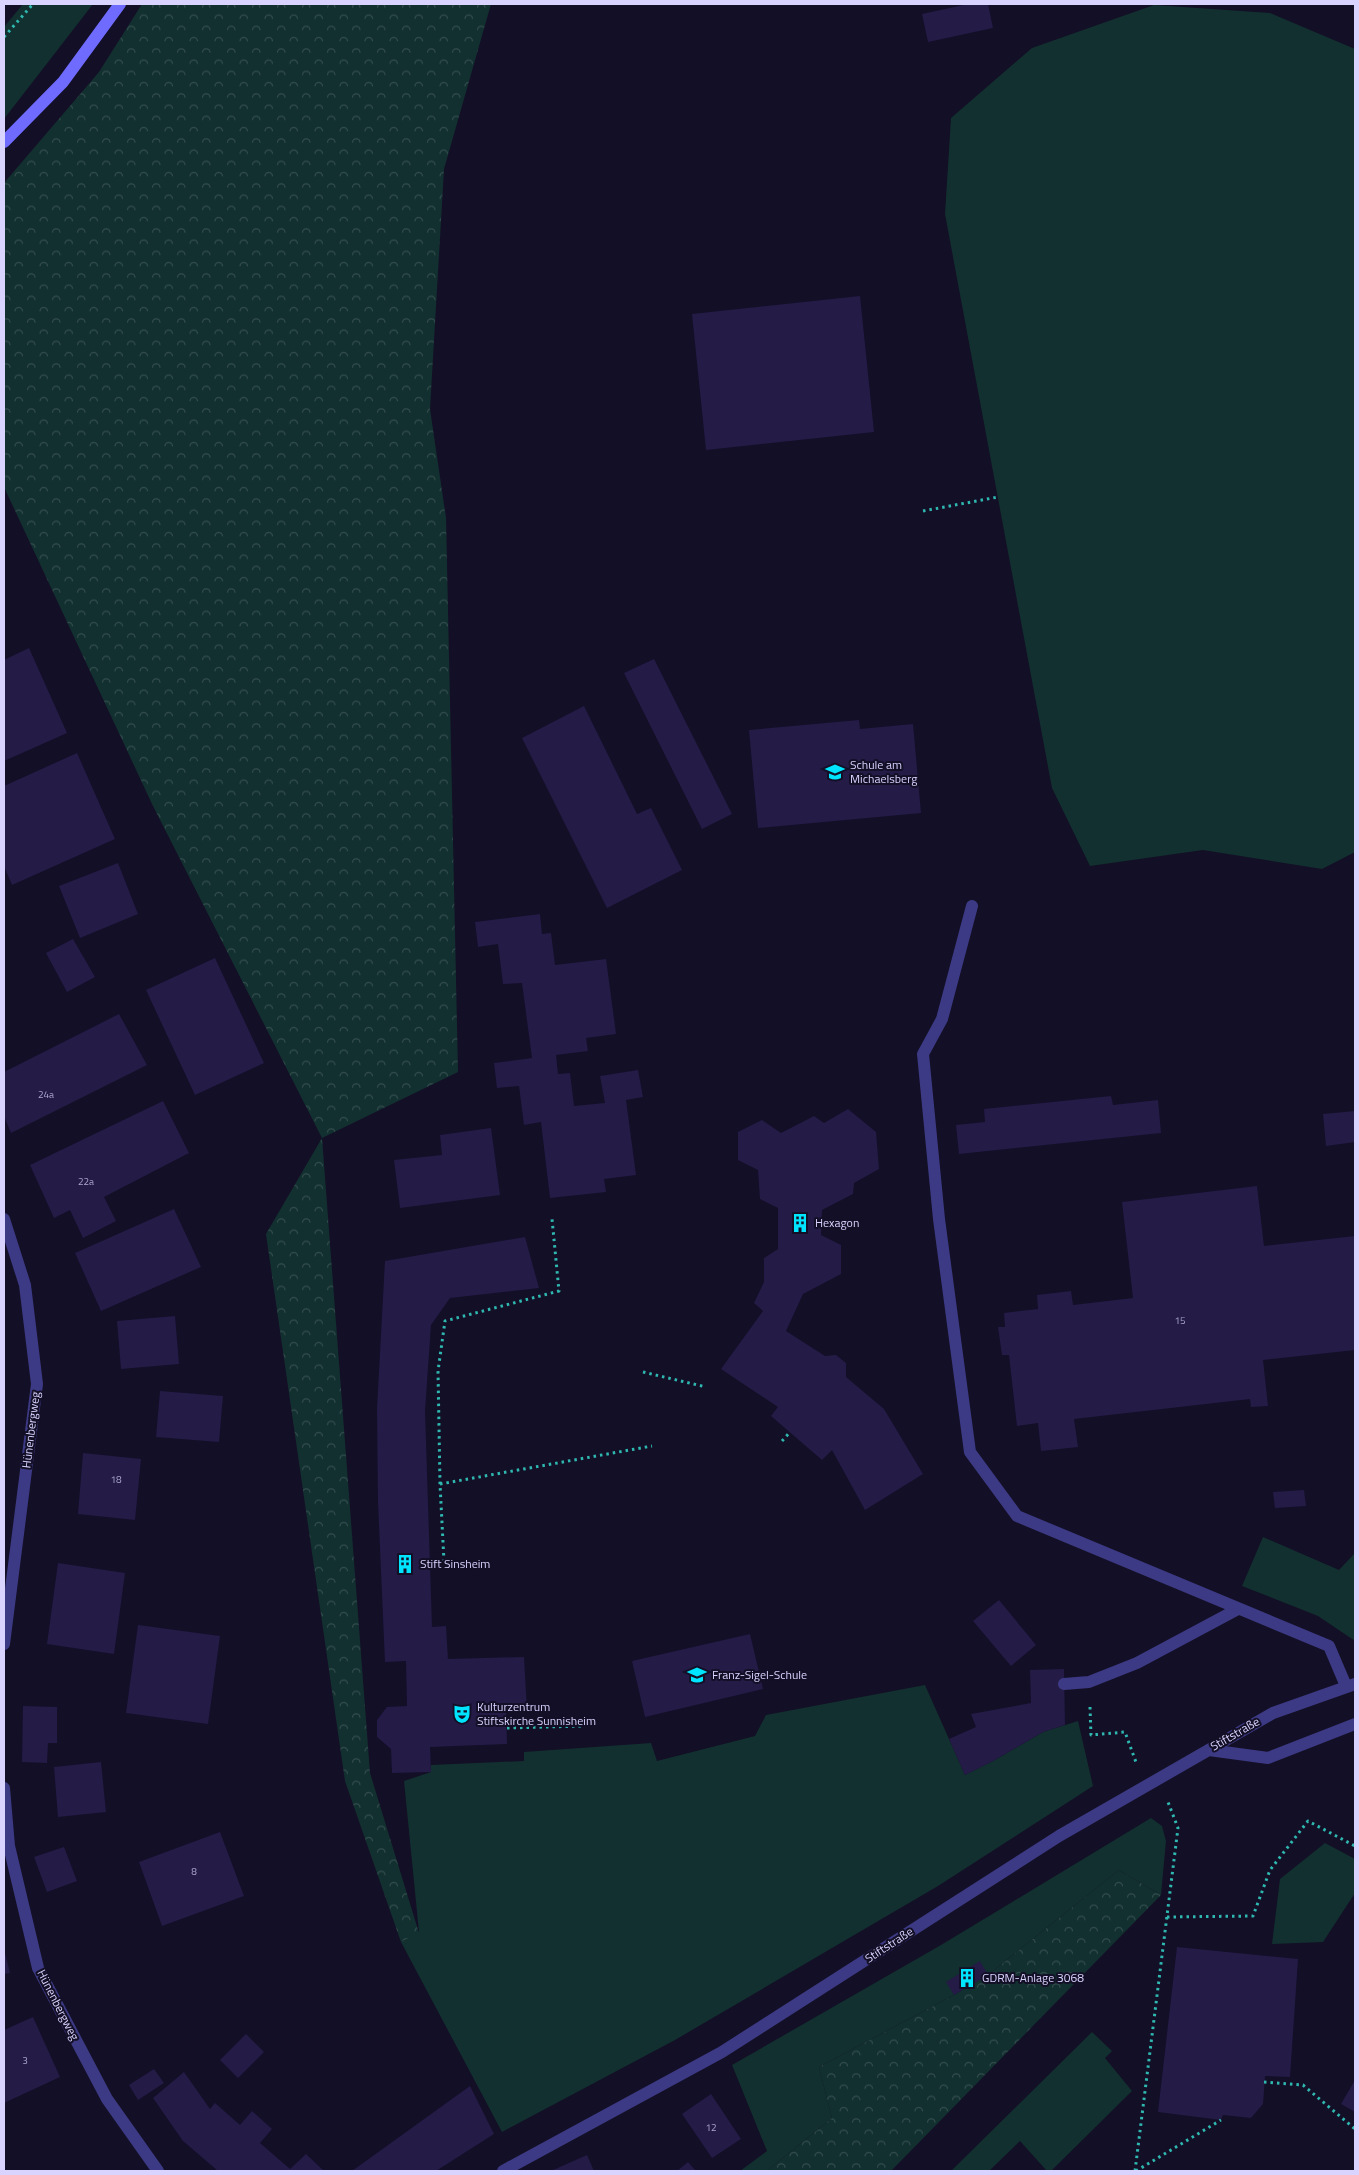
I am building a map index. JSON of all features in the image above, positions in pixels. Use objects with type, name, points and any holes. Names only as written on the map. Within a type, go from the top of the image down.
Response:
[{"type":"main road","points":[[4,142],[63,82],[120,4]]},
{"type":"street","points":[[972,906],[942,1019],[923,1054],[939,1219],[970,1452],[1017,1516],[1330,1646],[1351,1685]]},
{"type":"street","name":"Hünenbergweg","points":[[4,1219],[25,1285],[37,1384],[4,1644]]},
{"type":"street","points":[[1064,1684],[1089,1682],[1138,1663],[1238,1608]]},
{"type":"street","name":"Stiftstraße","points":[[503,2171],[722,2052],[1059,1836],[1147,1785],[1273,1713],[1351,1685]]},
{"type":"street","points":[[1209,1750],[1268,1758],[1355,1724]]},
{"type":"street","name":"Hünenbergweg","points":[[4,1788],[10,1846],[38,1968],[107,2099],[158,2171]]},
{"type":"path","points":[[4,37],[33,4]]},
{"type":"path","points":[[923,511],[998,497]]},
{"type":"path","points":[[444,1562],[440,1484],[438,1371],[445,1321],[559,1291],[552,1219]]},
{"type":"path","points":[[643,1372],[706,1386]]},
{"type":"path","points":[[782,1441],[790,1432]]},
{"type":"path","points":[[440,1484],[652,1446]]},
{"type":"path","points":[[1089,1702],[1091,1735],[1125,1732],[1132,1755],[1147,1785]]},
{"type":"path","points":[[507,1728],[585,1726]]},
{"type":"path","points":[[1136,2171],[1178,1828],[1160,1778]]},
{"type":"path","points":[[1167,1917],[1253,1916],[1270,1870],[1308,1820],[1355,1846]]},
{"type":"path","points":[[1264,2082],[1303,2085],[1355,2129]]},
{"type":"path","points":[[1136,2171],[1221,2120]]},
{"type":"green space","points":[[23,4],[93,4],[4,119],[4,27]]},
{"type":"green space","points":[[142,4],[491,4],[444,169],[430,409],[446,518],[458,1072],[322,1138],[153,806],[4,487],[4,183],[99,72]]},
{"type":"green space","points":[[1154,5],[1270,13],[1355,49],[1355,852],[1322,869],[1203,850],[1090,866],[1052,788],[945,214],[951,118],[1032,48]]},
{"type":"green space","points":[[322,1138],[370,1773],[419,1933],[401,1942],[345,1781],[266,1234]]},
{"type":"green space","points":[[1263,1537],[1339,1570],[1355,1553],[1355,1641],[1318,1616],[1242,1586]]},
{"type":"green space","points":[[925,1685],[965,1775],[1043,1732],[1078,1721],[1093,1786],[938,1886],[675,2040],[502,2132],[401,1942],[419,1932],[404,1781],[431,1772],[431,1765],[524,1761],[524,1752],[651,1743],[657,1761],[755,1736],[766,1715]]},
{"type":"green space","points":[[1151,1818],[1162,1826],[1166,1841],[1161,1895],[1119,1870],[988,1975],[819,2067],[832,2118],[767,2171],[740,2171],[767,2151],[732,2065],[941,1945]]},
{"type":"green space","points":[[1325,1843],[1355,1859],[1355,1893],[1323,1942],[1272,1944],[1280,1879]]},
{"type":"green space","points":[[1119,1870],[1161,1895],[891,2171],[767,2171],[832,2118],[819,2067],[988,1975]]},
{"type":"green space","points":[[1092,2032],[1112,2051],[1105,2058],[1132,2091],[1051,2171],[1047,2171],[1020,2141],[989,2171],[951,2171]]},
{"type":"building","points":[[968,4],[988,4],[993,28],[928,42],[922,14]]},
{"type":"building","points":[[860,296],[874,432],[706,450],[692,314]]},
{"type":"building","points":[[29,648],[67,733],[4,761],[4,660]]},
{"type":"building","points":[[654,659],[732,814],[702,829],[624,673]]},
{"type":"building","points":[[584,706],[637,814],[651,808],[682,870],[607,908],[522,738]]},
{"type":"building","name":"Schule am Michaelsberg","points":[[859,720],[860,729],[913,724],[921,813],[758,828],[749,730]]},
{"type":"building","points":[[77,753],[115,839],[12,885],[4,866],[4,786]]},
{"type":"building","points":[[118,863],[138,914],[80,938],[59,886]]},
{"type":"building","points":[[540,914],[542,934],[551,933],[555,965],[606,959],[616,1034],[586,1038],[588,1051],[556,1055],[558,1074],[570,1073],[574,1106],[605,1103],[600,1076],[638,1070],[643,1097],[626,1100],[636,1175],[604,1179],[606,1192],[550,1198],[541,1122],[524,1125],[519,1086],[497,1088],[494,1063],[532,1058],[522,983],[503,984],[498,944],[478,947],[475,922]]},
{"type":"building","points":[[73,939],[95,977],[67,992],[46,953]]},
{"type":"building","points":[[215,958],[264,1063],[195,1095],[146,990]]},
{"type":"building","points":[[119,1014],[147,1065],[11,1133],[4,1116],[4,1072]]},
{"type":"building","points":[[1111,1096],[1113,1105],[1158,1100],[1161,1133],[959,1154],[956,1125],[985,1122],[984,1109]]},
{"type":"building","points":[[163,1101],[189,1153],[104,1197],[116,1221],[83,1238],[70,1210],[54,1218],[30,1165]]},
{"type":"building","points":[[848,1109],[876,1132],[879,1169],[854,1183],[853,1194],[822,1210],[821,1235],[841,1245],[841,1274],[803,1294],[786,1331],[825,1356],[836,1355],[846,1363],[846,1377],[884,1409],[923,1474],[865,1510],[832,1450],[822,1460],[771,1416],[778,1407],[721,1369],[763,1311],[754,1303],[764,1282],[764,1258],[778,1249],[778,1208],[760,1199],[758,1170],[738,1160],[738,1132],[762,1120],[781,1133],[814,1116],[824,1123]]},
{"type":"building","points":[[1355,1111],[1355,1142],[1326,1146],[1323,1114]]},
{"type":"building","points":[[491,1128],[500,1195],[400,1208],[394,1160],[442,1155],[440,1135]]},
{"type":"building","points":[[1257,1186],[1264,1246],[1355,1236],[1355,1350],[1263,1360],[1268,1406],[1251,1407],[1250,1399],[1074,1419],[1078,1447],[1041,1451],[1038,1423],[1017,1426],[1009,1355],[1002,1355],[998,1327],[1005,1327],[1004,1313],[1038,1309],[1037,1295],[1071,1291],[1073,1305],[1133,1298],[1122,1202]]},
{"type":"building","points":[[174,1209],[201,1267],[101,1311],[75,1253]]},
{"type":"building","points":[[525,1237],[539,1288],[450,1298],[431,1325],[425,1411],[432,1627],[446,1626],[448,1659],[524,1657],[527,1711],[506,1712],[507,1744],[430,1747],[431,1772],[392,1773],[391,1749],[377,1737],[377,1720],[387,1707],[407,1706],[406,1661],[385,1662],[378,1502],[377,1409],[385,1261]]},
{"type":"building","points":[[175,1316],[179,1364],[121,1369],[117,1321]]},
{"type":"building","points":[[160,1391],[223,1396],[219,1442],[156,1437]]},
{"type":"building","points":[[83,1453],[141,1459],[135,1520],[78,1514]]},
{"type":"building","points":[[1304,1490],[1306,1506],[1275,1508],[1273,1492]]},
{"type":"building","points":[[58,1563],[125,1573],[114,1654],[47,1644]]},
{"type":"building","points":[[999,1600],[1036,1645],[1011,1666],[973,1621]]},
{"type":"building","points":[[138,1625],[220,1636],[208,1724],[126,1713]]},
{"type":"building","name":"Franz-Sigel-Schule","points":[[750,1634],[763,1689],[645,1717],[632,1661]]},
{"type":"building","points":[[1064,1669],[1065,1725],[1043,1732],[965,1775],[949,1739],[976,1727],[971,1714],[1031,1703],[1030,1670]]},
{"type":"building","points":[[23,1706],[57,1707],[57,1743],[48,1743],[47,1763],[22,1762]]},
{"type":"building","points":[[101,1762],[106,1812],[58,1817],[54,1767]]},
{"type":"building","points":[[220,1832],[244,1896],[162,1926],[139,1862]]},
{"type":"building","points":[[64,1847],[77,1881],[47,1892],[34,1857]]},
{"type":"building","points":[[1177,1947],[1298,1959],[1290,2077],[1265,2076],[1263,2104],[1251,2118],[1223,2115],[1221,2120],[1158,2112]]},
{"type":"building","points":[[4,1949],[10,1973],[4,1974]]},
{"type":"building","name":"GDRM-Anlage 3068","points":[[980,1961],[988,1975],[954,1995],[946,1982]]},
{"type":"building","points":[[33,2017],[60,2077],[4,2103],[4,2030]]},
{"type":"building","points":[[246,2034],[264,2052],[238,2078],[220,2060]]},
{"type":"building","points":[[154,2069],[164,2083],[138,2100],[129,2085]]},
{"type":"building","points":[[184,2072],[210,2109],[215,2103],[240,2125],[252,2111],[272,2129],[260,2143],[290,2169],[306,2154],[324,2171],[218,2171],[183,2141],[153,2098]]},
{"type":"building","points":[[1355,2080],[1355,2112],[1341,2104]]},
{"type":"building","points":[[470,2086],[494,2134],[436,2171],[352,2171]]},
{"type":"building","points":[[711,2094],[741,2139],[712,2158],[682,2114]]},
{"type":"building","points":[[587,2155],[594,2171],[551,2171]]},
{"type":"building","points":[[688,2162],[696,2171],[677,2171]]},
{"type":"place","name":"Schule am Michaelsberg","points":[[835,772]]},
{"type":"place","name":"Hexagon","points":[[800,1223]]},
{"type":"place","name":"Stift Sinsheim","points":[[405,1564]]},
{"type":"place","name":"Franz-Sigel-Schule","points":[[697,1675]]},
{"type":"place","name":"Kulturzentrum Stiftskirche Sunnisheim","points":[[462,1714]]},
{"type":"place","name":"GDRM-Anlage 3068","points":[[967,1978]]}]
